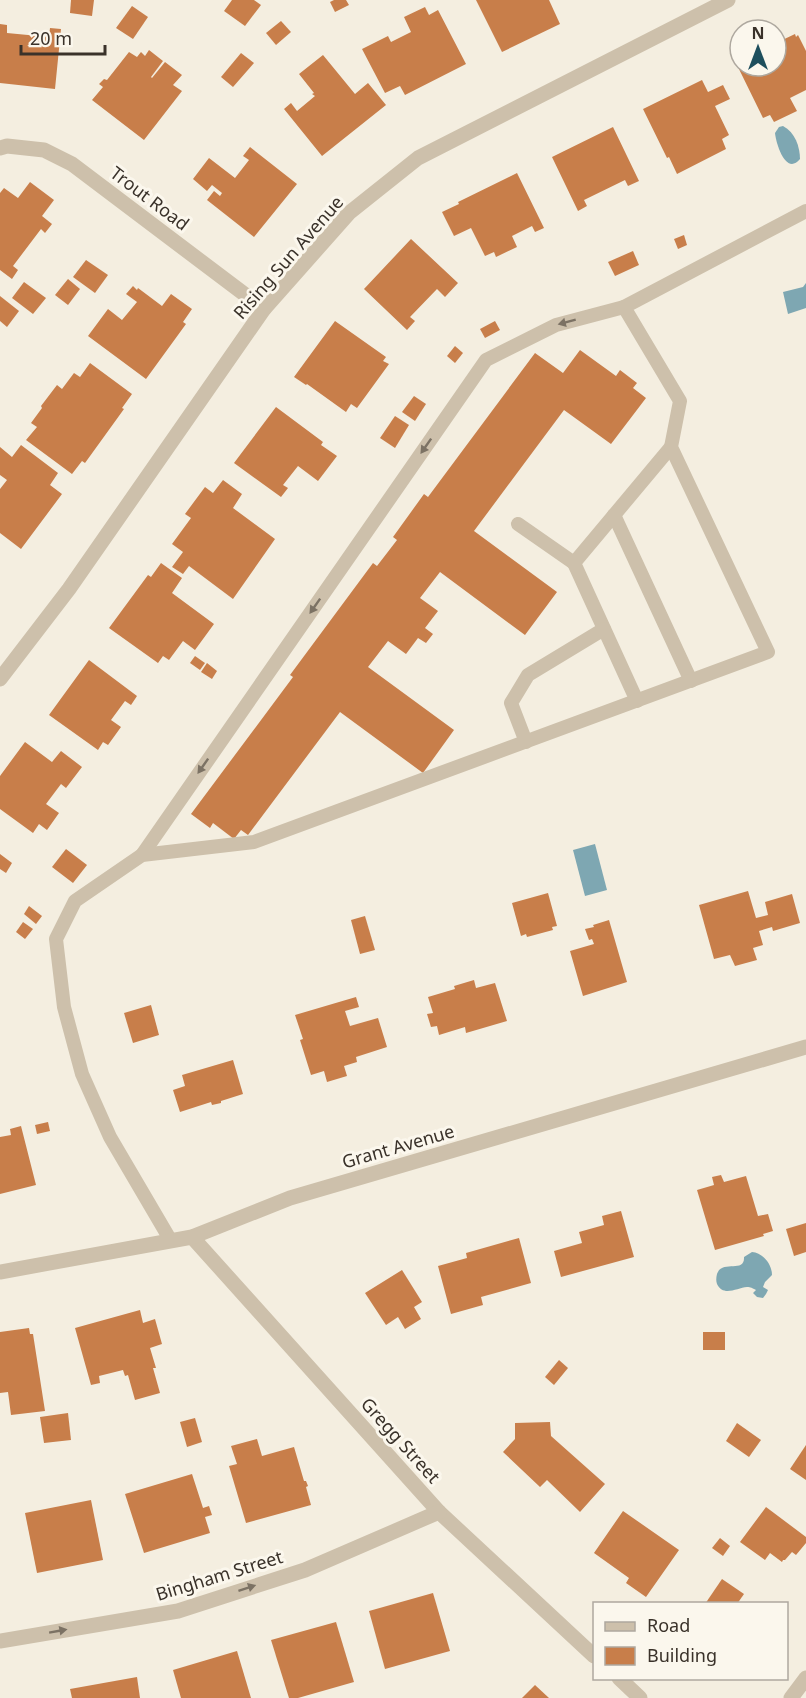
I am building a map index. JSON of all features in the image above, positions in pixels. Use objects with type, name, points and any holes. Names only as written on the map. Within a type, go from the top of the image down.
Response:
[{"type":"street","name":"Rising Sun Avenue","points":[[0,679],[69,590],[264,309],[349,213],[418,158],[728,0]]},
{"type":"street","name":"Trout Road","points":[[0,148],[7,146],[44,150],[72,164],[264,309]]},
{"type":"street","name":"Grant Avenue","points":[[0,1272],[192,1237],[290,1198],[806,1047]]},
{"type":"street","name":"Gregg Street","points":[[192,1237],[440,1512],[593,1655]]},
{"type":"street","name":"Bingham Street","points":[[0,1641],[178,1611],[305,1570],[440,1512]]},
{"type":"street","points":[[791,1698],[806,1678]]},
{"type":"street","points":[[621,1680],[640,1698]]},
{"type":"lane","points":[[171,1241],[110,1137],[82,1074],[64,1007],[56,939],[75,901],[142,855],[486,360],[556,325],[624,307],[806,211]]},
{"type":"lane","points":[[574,563],[671,447],[680,401],[624,307]]},
{"type":"lane","points":[[142,855],[254,842],[768,652],[671,447]]},
{"type":"lane","points":[[614,515],[691,681]]},
{"type":"lane","points":[[518,524],[574,563],[637,701]]},
{"type":"lane","points":[[526,742],[511,703],[528,675],[604,629]]},
{"type":"water","points":[[783,126],[791,132],[798,145],[800,159],[795,163],[790,164],[786,161],[777,144],[775,133],[779,127]]},
{"type":"water","points":[[806,283],[806,308],[788,314],[783,292],[803,287]]},
{"type":"water","points":[[595,844],[607,890],[585,896],[573,850]]},
{"type":"water","points":[[752,1252],[763,1257],[769,1263],[772,1271],[772,1275],[763,1287],[768,1290],[763,1298],[757,1297],[753,1293],[756,1290],[751,1287],[730,1291],[720,1288],[716,1279],[720,1270],[723,1267],[741,1265],[744,1257]]},
{"type":"building","points":[[71,0],[94,0],[92,16],[70,13]]},
{"type":"building","points":[[232,0],[254,0],[261,5],[245,26],[224,11]]},
{"type":"building","points":[[346,0],[349,5],[335,12],[330,2]]},
{"type":"building","points":[[476,0],[549,0],[560,24],[502,52]]},
{"type":"building","points":[[132,6],[148,17],[133,39],[116,28]]},
{"type":"building","points":[[425,7],[429,15],[438,10],[466,64],[405,95],[400,86],[385,93],[362,49],[388,36],[391,42],[411,32],[404,17]]},
{"type":"building","points":[[281,21],[291,32],[276,45],[266,33]]},
{"type":"building","points":[[0,24],[7,25],[7,33],[49,37],[50,28],[61,29],[55,89],[0,83]]},
{"type":"building","points":[[798,35],[806,51],[806,90],[790,98],[797,111],[774,122],[770,115],[763,118],[743,78],[788,78],[788,37]]},
{"type":"building","points":[[149,50],[163,61],[151,77],[165,62],[182,75],[173,85],[182,91],[144,140],[92,100],[103,87],[99,84],[104,79],[107,80],[129,52],[137,57],[141,52],[145,56]]},
{"type":"building","points":[[241,53],[254,63],[233,87],[221,77]]},
{"type":"building","points":[[323,55],[355,94],[368,83],[386,105],[322,156],[284,109],[291,103],[297,111],[315,96],[299,74]]},
{"type":"building","points":[[702,80],[708,92],[723,85],[730,99],[715,106],[729,135],[722,139],[726,149],[677,174],[643,109]]},
{"type":"building","points":[[613,127],[639,181],[628,186],[625,180],[584,200],[587,206],[578,211],[552,157]]},
{"type":"building","points":[[250,147],[297,184],[254,237],[207,200],[214,191],[220,196],[222,193],[212,185],[207,191],[193,179],[209,158],[235,178],[249,160],[243,156]]},
{"type":"building","points":[[517,173],[544,228],[535,232],[532,226],[512,236],[517,247],[496,257],[494,252],[485,256],[471,228],[454,236],[442,212]]},
{"type":"building","points":[[30,182],[54,200],[42,216],[52,224],[45,233],[41,229],[13,266],[18,270],[12,279],[0,270],[0,193],[4,188],[18,198]]},
{"type":"building","points":[[684,235],[687,245],[678,249],[674,239]]},
{"type":"building","points":[[411,239],[458,283],[445,297],[437,289],[410,317],[415,321],[407,330],[364,289]]},
{"type":"building","points":[[633,251],[639,265],[615,276],[608,262]]},
{"type":"building","points":[[86,260],[108,275],[95,293],[73,277]]},
{"type":"building","points":[[68,279],[80,289],[68,305],[55,295]]},
{"type":"building","points":[[24,282],[46,298],[33,314],[12,298]]},
{"type":"building","points":[[133,286],[162,306],[171,294],[192,309],[183,322],[186,324],[146,379],[88,336],[108,309],[122,320],[137,302],[126,294]]},
{"type":"building","points":[[0,296],[19,311],[7,327],[0,321]]},
{"type":"building","points":[[335,321],[386,357],[383,361],[389,364],[357,408],[351,404],[346,412],[294,377]]},
{"type":"building","points":[[495,321],[500,330],[485,338],[480,329]]},
{"type":"building","points":[[455,346],[463,353],[455,363],[447,356]]},
{"type":"building","points":[[580,350],[616,376],[620,370],[637,383],[633,388],[646,398],[611,444],[564,410],[474,531],[557,592],[525,635],[440,572],[420,598],[438,611],[425,628],[433,634],[426,643],[418,638],[406,654],[388,641],[368,667],[454,730],[423,773],[340,712],[248,835],[241,830],[234,839],[213,823],[210,828],[191,814],[293,677],[290,675],[373,563],[377,566],[397,540],[393,537],[424,494],[428,497],[535,353],[563,373]]},
{"type":"building","points":[[90,363],[132,394],[122,408],[124,409],[85,463],[82,461],[72,474],[26,440],[37,427],[31,423],[57,385],[62,389],[74,373],[80,377]]},
{"type":"building","points":[[414,396],[426,404],[415,421],[402,412]]},
{"type":"building","points":[[276,407],[323,442],[321,445],[337,456],[318,481],[298,466],[283,485],[288,488],[281,497],[234,463]]},
{"type":"building","points":[[395,416],[409,425],[395,448],[380,438]]},
{"type":"building","points":[[21,445],[58,473],[50,485],[62,494],[21,549],[0,533],[0,489],[7,480],[0,475],[0,447],[12,457]]},
{"type":"building","points":[[223,480],[242,494],[233,508],[275,539],[233,599],[189,566],[183,574],[172,567],[183,552],[172,544],[191,518],[185,514],[205,487],[213,493]]},
{"type":"building","points":[[161,563],[182,578],[172,593],[214,624],[195,650],[183,641],[169,660],[163,656],[158,663],[109,628],[148,575],[151,577]]},
{"type":"building","points":[[195,656],[205,663],[200,670],[190,663]]},
{"type":"building","points":[[89,660],[137,696],[131,705],[125,701],[111,720],[121,727],[108,745],[103,742],[98,750],[49,715]]},
{"type":"building","points":[[207,663],[217,671],[212,679],[201,672]]},
{"type":"building","points":[[25,742],[52,762],[61,751],[82,767],[66,788],[61,784],[46,804],[59,813],[47,830],[39,824],[33,833],[0,809],[0,776]]},
{"type":"building","points":[[66,849],[87,865],[73,883],[52,867]]},
{"type":"building","points":[[0,854],[12,863],[6,873],[0,869]]},
{"type":"building","points":[[748,891],[756,918],[768,915],[765,902],[792,894],[800,923],[773,931],[772,927],[759,931],[763,945],[753,948],[757,960],[735,966],[730,955],[714,959],[699,905]]},
{"type":"building","points":[[548,893],[557,926],[552,927],[553,930],[527,937],[526,934],[521,936],[512,903]]},
{"type":"building","points":[[29,906],[42,916],[36,924],[24,914]]},
{"type":"building","points":[[365,916],[375,950],[360,954],[351,920]]},
{"type":"building","points":[[609,920],[627,982],[583,996],[570,951],[594,944],[592,939],[589,940],[585,929]]},
{"type":"building","points":[[23,922],[33,929],[25,939],[16,932]]},
{"type":"building","points":[[474,980],[476,988],[495,983],[507,1021],[466,1033],[465,1027],[439,1035],[437,1026],[431,1027],[427,1014],[433,1013],[428,997],[455,989],[454,986]]},
{"type":"building","points":[[356,997],[359,1007],[345,1011],[350,1026],[378,1018],[387,1047],[356,1057],[357,1062],[344,1066],[347,1076],[327,1082],[324,1071],[311,1075],[295,1015]]},
{"type":"building","points":[[151,1005],[159,1035],[133,1043],[124,1013]]},
{"type":"building","points":[[233,1060],[243,1094],[221,1101],[221,1103],[212,1105],[211,1102],[180,1112],[173,1090],[185,1086],[182,1075]]},
{"type":"building","points":[[48,1122],[50,1131],[37,1134],[35,1125]]},
{"type":"building","points":[[21,1126],[36,1185],[0,1194],[0,1137],[11,1135],[10,1129]]},
{"type":"building","points":[[721,1175],[724,1182],[746,1176],[758,1216],[768,1214],[773,1231],[763,1234],[764,1236],[715,1250],[697,1190],[714,1185],[712,1177]]},
{"type":"building","points":[[621,1211],[634,1257],[561,1277],[554,1251],[582,1243],[579,1232],[604,1225],[602,1216]]},
{"type":"building","points":[[806,1223],[806,1252],[794,1256],[786,1229]]},
{"type":"building","points":[[519,1238],[531,1283],[481,1297],[483,1305],[451,1314],[438,1266],[467,1258],[466,1253]]},
{"type":"building","points":[[402,1270],[422,1302],[414,1307],[421,1319],[405,1329],[398,1317],[386,1325],[365,1293]]},
{"type":"building","points":[[140,1310],[143,1323],[155,1319],[162,1344],[150,1348],[160,1393],[135,1400],[128,1375],[125,1376],[123,1370],[99,1376],[100,1383],[91,1385],[75,1328]]},
{"type":"building","points":[[29,1328],[30,1334],[33,1334],[45,1411],[11,1415],[8,1392],[0,1393],[0,1332]]},
{"type":"building","points":[[703,1332],[725,1332],[725,1350],[703,1350]]},
{"type":"building","points":[[559,1360],[568,1368],[554,1385],[545,1377]]},
{"type":"building","points":[[68,1413],[71,1440],[44,1443],[40,1417]]},
{"type":"building","points":[[195,1418],[202,1442],[187,1447],[180,1422]]},
{"type":"building","points":[[550,1422],[551,1436],[605,1484],[580,1512],[547,1480],[540,1487],[503,1452],[515,1439],[515,1423]]},
{"type":"building","points":[[737,1423],[761,1440],[749,1457],[726,1441]]},
{"type":"building","points":[[257,1439],[262,1456],[294,1447],[304,1481],[308,1486],[306,1487],[311,1505],[246,1523],[229,1466],[237,1464],[231,1446]]},
{"type":"building","points":[[806,1445],[806,1480],[790,1469]]},
{"type":"building","points":[[192,1474],[203,1508],[209,1506],[212,1515],[205,1517],[210,1533],[144,1553],[125,1494]]},
{"type":"building","points":[[91,1500],[103,1560],[37,1573],[25,1513]]},
{"type":"building","points":[[766,1507],[806,1537],[806,1543],[796,1555],[792,1552],[782,1562],[770,1553],[765,1560],[740,1542]]},
{"type":"building","points":[[623,1511],[679,1550],[646,1597],[626,1583],[629,1578],[594,1553]]},
{"type":"building","points":[[720,1538],[730,1546],[723,1556],[712,1548]]},
{"type":"building","points":[[722,1579],[744,1594],[738,1602],[706,1602]]},
{"type":"building","points":[[433,1593],[450,1651],[385,1669],[369,1611]]},
{"type":"building","points":[[336,1622],[354,1682],[298,1698],[289,1698],[271,1640]]},
{"type":"building","points":[[237,1651],[251,1698],[181,1698],[173,1670]]},
{"type":"building","points":[[137,1677],[140,1698],[72,1698],[70,1689]]},
{"type":"building","points":[[535,1685],[549,1698],[522,1698]]}]
